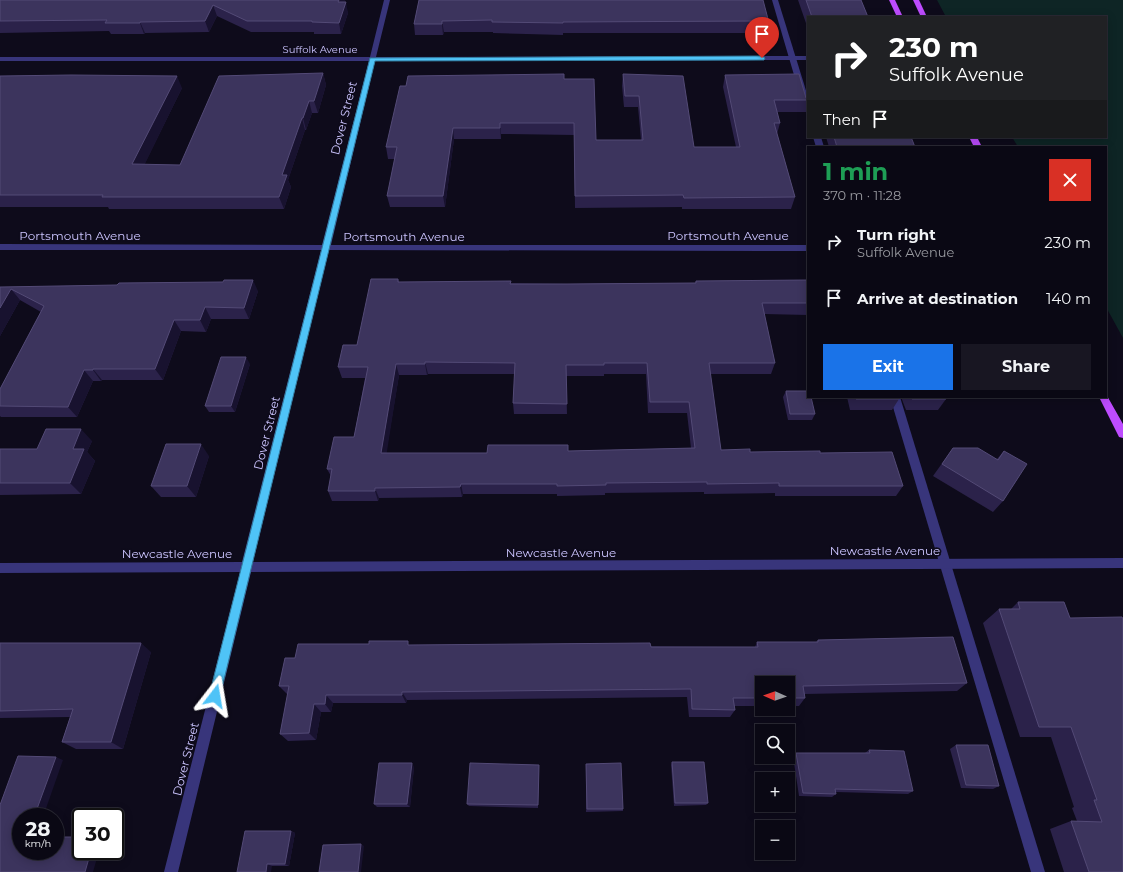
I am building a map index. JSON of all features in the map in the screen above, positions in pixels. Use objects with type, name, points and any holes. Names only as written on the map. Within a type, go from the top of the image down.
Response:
[{"type":"main road","points":[[892,0],[900,16]]},
{"type":"main road","points":[[916,0],[924,16]]},
{"type":"main road","points":[[1105,398],[1123,434]]},
{"type":"street","name":"Dover Street","points":[[171,872],[387,0]]},
{"type":"street","points":[[775,0],[807,105]]},
{"type":"street","name":"Suffolk Avenue","points":[[0,59],[807,58]]},
{"type":"street","name":"Portsmouth Avenue","points":[[0,247],[326,249],[807,248]]},
{"type":"street","points":[[895,398],[1038,872]]},
{"type":"street","name":"Newcastle Avenue","points":[[0,568],[1123,563]]},
{"type":"green space","points":[[937,0],[1123,0],[1123,338],[1107,309],[1107,146],[1017,146],[1013,138],[1107,138],[1107,16],[945,16]]},
{"type":"building","points":[[0,0],[339,0],[338,2],[346,2],[339,23],[312,21],[247,21],[213,5],[205,21],[105,23],[107,20],[0,21]]},
{"type":"building","points":[[419,0],[763,0],[768,19],[758,19],[759,21],[563,23],[492,22],[492,20],[442,21],[442,24],[414,24]]},
{"type":"building","points":[[806,0],[861,0],[868,16],[812,16]]},
{"type":"building","points":[[323,73],[314,101],[309,101],[302,118],[282,175],[287,175],[279,197],[102,197],[103,195],[0,195],[0,76],[177,76],[132,164],[180,165],[219,76]]},
{"type":"building","points":[[564,74],[564,79],[594,79],[596,140],[643,140],[639,96],[625,96],[623,74],[683,76],[694,147],[740,147],[725,75],[799,74],[807,100],[774,100],[780,123],[774,123],[795,197],[684,198],[683,195],[575,196],[574,123],[500,123],[500,128],[453,128],[443,196],[387,196],[397,147],[386,147],[400,86],[406,86],[408,76]]},
{"type":"building","points":[[834,138],[911,138],[915,146],[837,146]]},
{"type":"building","points":[[371,279],[398,279],[398,282],[511,281],[510,284],[696,283],[696,281],[807,280],[807,303],[762,303],[775,363],[709,363],[721,450],[750,449],[750,452],[820,451],[820,453],[892,452],[903,486],[779,486],[779,483],[707,484],[707,482],[606,483],[606,485],[557,486],[557,484],[461,484],[460,487],[375,488],[375,491],[328,491],[332,469],[327,469],[334,437],[354,437],[368,367],[338,367],[343,345],[357,345]],"holes":[[[425,362],[515,363],[513,403],[567,404],[566,365],[647,363],[650,402],[689,402],[695,448],[568,451],[568,445],[488,445],[487,453],[381,453],[396,364],[425,364]]]},
{"type":"building","points":[[224,280],[253,280],[244,308],[205,307],[200,320],[174,320],[155,369],[84,370],[68,407],[0,406],[0,389],[44,306],[11,289],[0,308],[0,287],[117,285],[119,283],[223,282]]},
{"type":"building","points":[[221,357],[246,357],[231,406],[205,406]]},
{"type":"building","points":[[786,391],[807,391],[807,398],[811,398],[815,414],[790,414]]},
{"type":"building","points":[[856,398],[899,399],[856,399]]},
{"type":"building","points":[[912,398],[946,399],[912,399]]},
{"type":"building","points":[[46,429],[81,429],[73,449],[84,449],[70,483],[0,483],[0,449],[37,449]]},
{"type":"building","points":[[166,444],[201,444],[187,486],[151,486]]},
{"type":"building","points":[[953,448],[978,448],[998,460],[1004,451],[1027,464],[1003,501],[942,464]]},
{"type":"building","points":[[1018,602],[1064,602],[1070,618],[1122,617],[1123,619],[1123,872],[1089,872],[1071,821],[1102,822],[1094,800],[1097,800],[1071,727],[1039,727],[999,609],[1020,609]]},
{"type":"building","points":[[953,637],[967,683],[803,686],[805,698],[795,698],[795,676],[755,676],[755,698],[733,698],[735,710],[692,709],[691,689],[402,692],[402,695],[326,695],[325,704],[314,704],[309,733],[280,734],[289,686],[279,686],[285,658],[295,658],[298,644],[369,644],[369,641],[408,641],[408,645],[650,643],[651,647],[758,647],[757,642],[818,642],[818,640]]},
{"type":"building","points":[[0,643],[141,643],[111,742],[62,742],[73,709],[0,711]]},
{"type":"building","points":[[956,745],[988,745],[999,786],[966,785]]},
{"type":"building","points":[[869,750],[904,751],[913,791],[835,789],[836,794],[803,793],[796,753],[870,753]]},
{"type":"building","points":[[18,756],[56,757],[37,808],[12,808],[12,860],[64,860],[64,837],[72,837],[72,860],[88,860],[85,872],[0,872],[0,805]]},
{"type":"building","points":[[672,762],[704,762],[708,803],[675,803]]},
{"type":"building","points":[[379,763],[412,763],[407,804],[374,804]]},
{"type":"building","points":[[470,763],[539,765],[538,805],[467,804]]},
{"type":"building","points":[[621,763],[623,809],[587,809],[586,764]]},
{"type":"building","points":[[245,831],[291,831],[285,864],[267,864],[266,872],[237,872]]},
{"type":"building","points":[[361,844],[358,872],[319,872],[323,845]]},
{"type":"route","points":[[215,696],[372,59],[762,58]]}]
